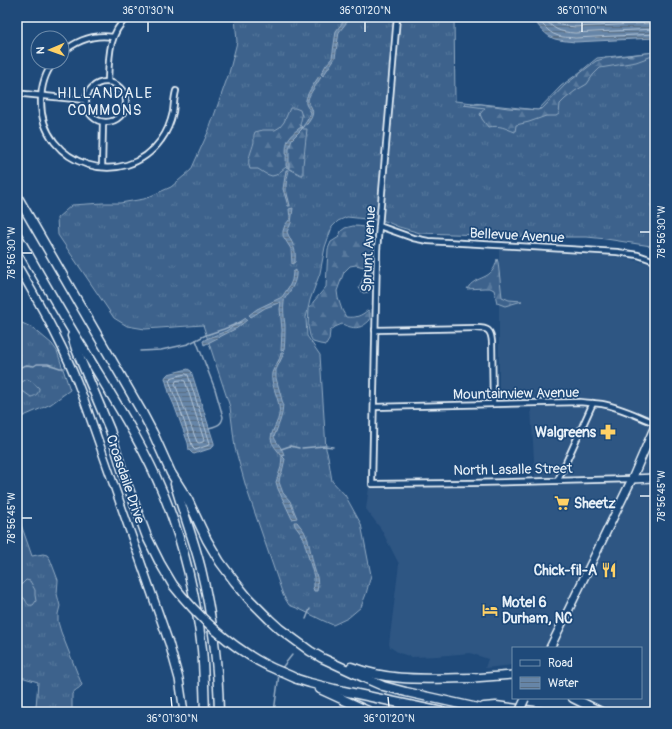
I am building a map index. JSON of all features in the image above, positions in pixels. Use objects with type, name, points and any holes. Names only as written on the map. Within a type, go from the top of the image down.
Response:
[{"type":"highway","points":[[17,196],[143,414],[171,472],[188,500],[213,551],[235,582],[253,603],[280,629],[310,650],[367,679],[383,686],[406,692],[496,712]]},
{"type":"highway","points":[[17,235],[69,326],[130,426],[151,466],[163,494],[187,569],[198,620],[203,662],[205,712]]},
{"type":"highway","points":[[69,326],[76,349],[110,430],[124,476],[141,523],[156,556],[173,585],[185,601],[214,629],[238,648],[266,665],[297,679],[442,712]]},
{"type":"highway","points":[[171,472],[195,548],[205,588],[214,645],[219,694],[219,712]]},
{"type":"highway","points":[[331,662],[374,674],[407,679],[473,678]]},
{"type":"highway","points":[[310,683],[370,712]]},
{"type":"highway","points":[[372,697],[420,712]]},
{"type":"highway","points":[[575,699],[601,712]]},
{"type":"highway","points":[[474,707],[496,706],[541,712]]},
{"type":"street","points":[[108,82],[113,37],[119,26],[127,17]]},
{"type":"street","name":"Sprunt Avenue","points":[[372,484],[376,278],[397,17]]},
{"type":"street","points":[[70,46],[86,38],[98,36],[113,37]]},
{"type":"street","points":[[48,70],[41,96],[43,122],[51,138],[56,144],[70,157],[90,166],[124,166],[147,155],[166,132],[170,122],[176,91]]},
{"type":"street","points":[[108,82],[116,85],[123,91],[126,104],[125,109],[120,116],[112,121],[103,122],[91,116],[86,109],[85,100],[86,95],[91,88],[99,83],[108,82]]},
{"type":"street","points":[[24,94],[85,100]]},
{"type":"street","points":[[102,167],[103,122]]},
{"type":"street","name":"Bellevue Avenue","points":[[379,226],[413,238],[428,241],[617,252],[638,255],[655,261]]},
{"type":"street","name":"Croasdaile Drive","points":[[17,265],[41,306],[73,370],[169,643],[179,678],[184,712]]},
{"type":"street","points":[[375,330],[476,328],[488,330],[492,335],[493,404]]},
{"type":"street","name":"Mountainview Avenue","points":[[374,407],[580,402],[608,406],[655,423]]},
{"type":"street","points":[[558,480],[592,403]]},
{"type":"street","points":[[550,647],[632,479],[655,426]]},
{"type":"street","name":"North Lasalle Street","points":[[372,484],[655,478]]},
{"type":"street","points":[[473,678],[512,675]]},
{"type":"street","points":[[519,712],[525,699]]},
{"type":"shaded area","points":[[499,248],[621,257],[655,264],[655,712],[616,712],[588,699],[642,699],[642,647],[512,647],[512,665],[485,668],[488,659],[470,653],[412,657],[399,653],[390,647],[389,644],[399,564],[381,529],[366,509],[370,480],[535,477],[531,408],[499,409]]},
{"type":"green space","points":[[235,17],[454,17],[455,101],[538,110],[561,86],[597,58],[655,52],[655,244],[651,246],[587,237],[420,233],[385,221],[347,217],[338,221],[332,227],[325,247],[320,273],[310,300],[306,318],[307,336],[320,355],[326,449],[332,481],[345,495],[361,524],[371,575],[361,607],[348,618],[333,625],[289,605],[283,595],[246,487],[235,448],[230,407],[203,325],[145,329],[127,326],[114,318],[58,235],[57,218],[72,205],[120,203],[144,199],[171,187],[191,170],[209,130],[229,73],[237,42]]},
{"type":"green space","points":[[655,52],[655,55],[636,62],[600,68],[587,84],[575,91],[560,104],[559,114],[556,116],[546,116],[516,125],[515,132],[505,128],[492,126],[488,127],[480,114],[485,108],[463,105],[481,104],[538,110],[543,108],[565,85],[596,61],[606,58]]},
{"type":"green space","points":[[290,108],[300,110],[302,116],[300,125],[303,129],[307,129],[303,175],[286,167],[276,175],[272,176],[258,169],[250,169],[249,159],[255,132],[275,130],[280,127],[284,122]]},
{"type":"green space","points":[[361,226],[365,228],[372,240],[373,258],[369,292],[363,293],[359,288],[365,274],[364,267],[356,265],[350,266],[344,272],[337,291],[338,298],[346,317],[358,316],[368,310],[370,313],[370,320],[363,326],[357,328],[342,324],[335,327],[330,331],[329,340],[326,345],[313,342],[308,326],[309,308],[326,287],[328,249],[331,242],[339,237],[341,231],[345,228]]},
{"type":"green space","points":[[497,259],[502,297],[509,300],[522,301],[505,306],[497,303],[494,290],[490,288],[467,289],[475,281],[488,275],[492,271]]},
{"type":"green space","points":[[22,323],[33,328],[52,344],[57,351],[70,390],[51,404],[17,419],[17,324]]},
{"type":"green space","points":[[27,379],[39,388],[38,393],[33,397],[17,390],[17,385]]},
{"type":"green space","points":[[17,513],[32,556],[43,554],[47,555],[58,580],[57,594],[60,606],[58,622],[82,685],[72,694],[72,712],[34,712],[36,707],[38,682],[21,677],[17,674]]},
{"type":"green space","points":[[26,580],[30,581],[35,590],[36,601],[33,605],[28,605],[24,598],[17,593],[17,589]]},
{"type":"water","points":[[347,17],[351,17],[339,32],[335,58],[323,76],[321,74],[332,58],[336,31]]},
{"type":"water","points":[[532,17],[655,17],[655,38],[575,42],[560,40],[552,38],[539,27]]},
{"type":"water","points":[[319,76],[321,77],[308,100],[313,114],[309,122],[303,128],[302,127],[311,113],[306,104],[307,97]]},
{"type":"water","points":[[301,127],[302,129],[292,139],[289,149],[289,168],[286,166],[286,149],[288,140]]},
{"type":"water","points":[[286,170],[289,170],[286,191],[290,206],[288,206],[283,189]]},
{"type":"water","points":[[293,208],[291,223],[287,232],[295,251],[295,262],[292,264],[291,249],[283,236],[283,231],[285,225],[290,219],[289,209]]},
{"type":"water","points":[[296,270],[296,277],[292,289],[284,301],[285,344],[284,350],[281,351],[281,302],[265,308],[251,317],[249,315],[257,309],[282,297],[290,285],[293,272]]},
{"type":"water","points":[[246,318],[247,320],[237,328],[204,345],[203,341],[206,339],[226,331]]},
{"type":"water","points":[[281,353],[284,353],[276,370],[276,378],[283,404],[282,414],[274,437],[284,456],[277,450],[271,439],[271,435],[278,420],[280,411],[272,381],[272,373]]},
{"type":"water","points":[[188,369],[191,371],[214,443],[212,448],[194,454],[189,450],[188,443],[170,396],[165,378],[168,374]]},
{"type":"water","points":[[282,456],[285,459],[279,482],[283,493],[290,501],[297,518],[292,519],[276,482],[281,467]]},
{"type":"water","points":[[294,522],[297,522],[304,531],[308,540],[317,577],[317,591],[314,591],[313,588],[314,577],[304,538],[295,526]]},
{"type":"waterway","points":[[140,351],[161,350],[188,344],[206,335],[241,322]]},
{"type":"waterway","points":[[196,340],[215,389],[223,417],[220,423],[209,428]]},
{"type":"waterway","points":[[17,368],[27,365],[34,366],[37,364],[48,364],[64,368]]},
{"type":"waterway","points":[[281,449],[290,446],[299,448]]},
{"type":"waterway","points":[[302,448],[324,446],[333,447]]},
{"type":"waterway","points":[[306,619],[310,609]]},
{"type":"waterway","points":[[281,669],[292,655]]},
{"type":"waterway","points":[[274,712],[279,674]]},
{"type":"place","name":"Walgreens","points":[[608,432]]},
{"type":"place","name":"Sheetz","points":[[562,503]]},
{"type":"place","name":"Chick-fil-A","points":[[609,570]]},
{"type":"place","name":"Motel 6 Durham, NC","points":[[490,610]]},
{"type":"district","name":"HILLANDALE COMMONS","points":[[105,102]]}]
